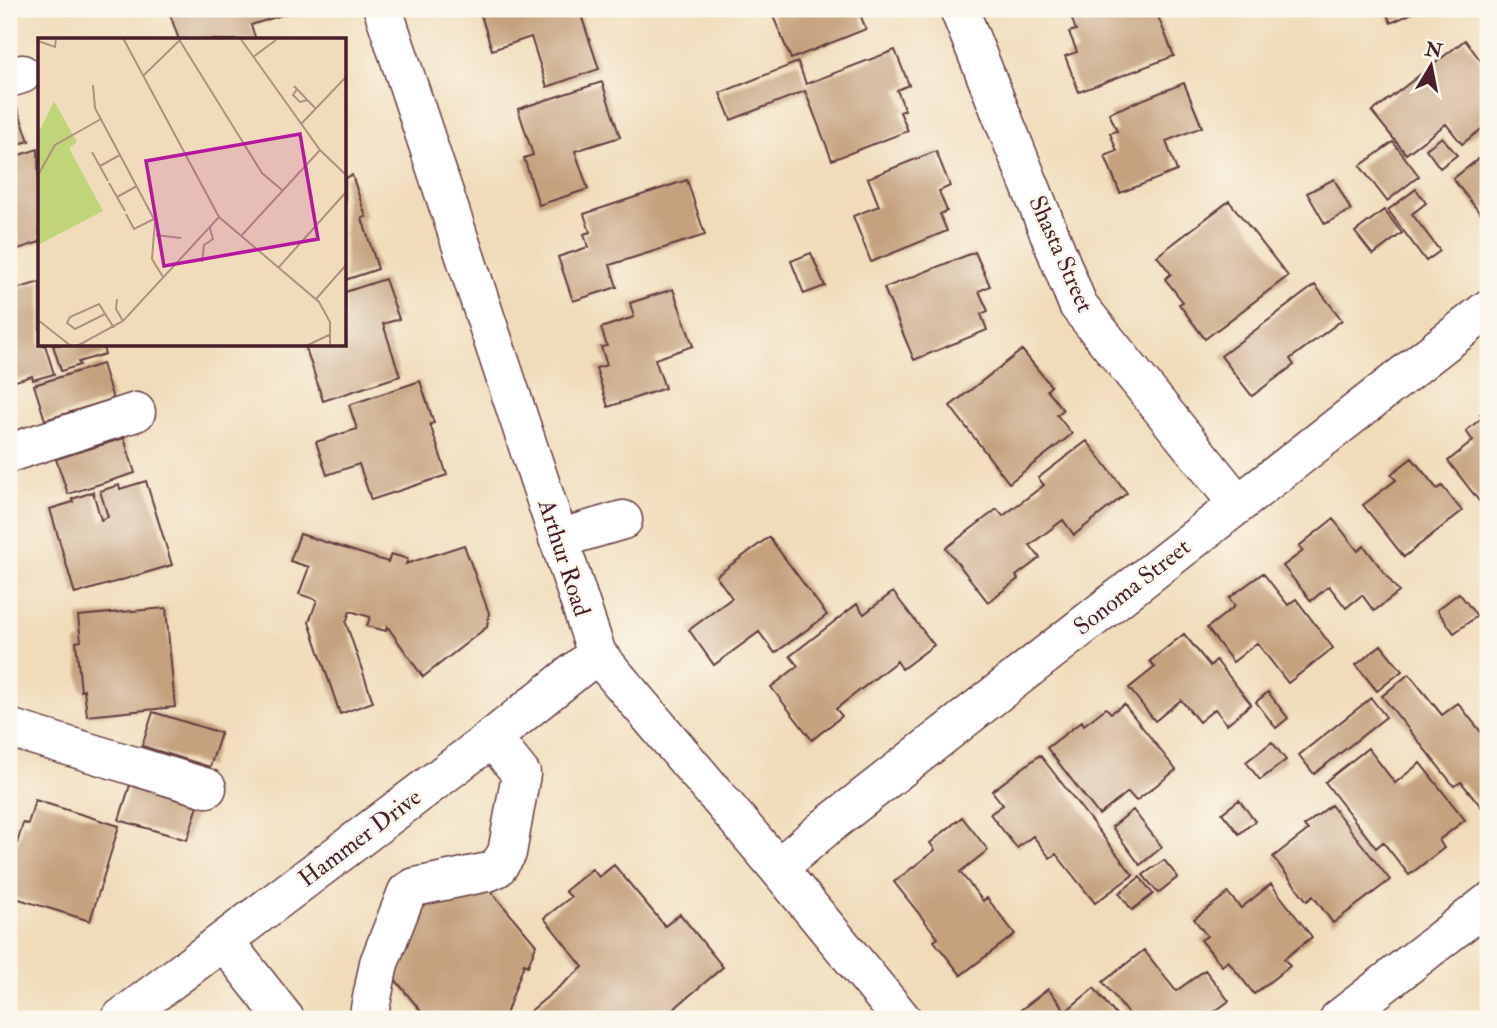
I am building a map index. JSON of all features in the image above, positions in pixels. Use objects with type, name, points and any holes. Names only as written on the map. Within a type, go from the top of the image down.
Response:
[{"type":"street","name":"Arthur Road","points":[[383,9],[597,654],[902,1019]]},
{"type":"street","name":"Shasta Street","points":[[959,9],[1078,305],[1238,504]]},
{"type":"street","name":"Sonoma Street","points":[[778,868],[848,810],[1488,309]]},
{"type":"street","points":[[9,453],[136,412]]},
{"type":"street","points":[[558,539],[623,520]]},
{"type":"street","name":"Hammer Drive","points":[[120,1019],[492,738],[597,654]]},
{"type":"street","points":[[9,728],[207,788]]},
{"type":"street","points":[[369,1019],[379,963],[407,892],[415,887],[488,872],[497,868],[507,853],[521,774],[492,738]]},
{"type":"street","points":[[1339,1019],[1488,903]]},
{"type":"street","points":[[224,941],[285,1019]]},
{"type":"building","points":[[187,9],[301,9],[251,25],[255,38],[178,38],[170,14]]},
{"type":"building","points":[[479,9],[579,9],[599,69],[547,87],[531,37],[492,50]]},
{"type":"building","points":[[770,9],[867,9],[859,12],[866,29],[791,59]]},
{"type":"building","points":[[1155,9],[1174,56],[1079,92],[1065,56],[1077,52],[1069,32],[1076,30],[1069,11]]},
{"type":"building","points":[[1384,9],[1421,9],[1391,23]]},
{"type":"building","points":[[1465,40],[1481,61],[1488,55],[1488,124],[1462,144],[1446,124],[1406,154],[1372,112]]},
{"type":"building","points":[[895,50],[909,85],[897,90],[905,110],[900,112],[908,131],[832,160],[805,91],[731,120],[720,93],[798,62],[806,84]]},
{"type":"building","points":[[602,82],[620,137],[575,151],[588,189],[539,205],[524,158],[533,155],[518,109]]},
{"type":"building","points":[[1184,83],[1202,127],[1166,141],[1177,171],[1120,193],[1105,156],[1117,151],[1110,133],[1117,131],[1109,113]]},
{"type":"building","points":[[16,105],[29,141],[9,147],[9,107]]},
{"type":"building","points":[[1442,137],[1457,155],[1440,168],[1426,149]]},
{"type":"building","points":[[1393,142],[1419,176],[1387,201],[1360,166]]},
{"type":"building","points":[[38,149],[38,243],[9,252],[9,153],[12,152],[13,157]]},
{"type":"building","points":[[936,151],[950,186],[939,191],[947,211],[940,214],[947,231],[871,262],[853,216],[879,206],[868,178]]},
{"type":"building","points":[[1488,151],[1488,207],[1480,213],[1453,179]]},
{"type":"building","points":[[352,175],[366,217],[362,218],[378,269],[346,280],[346,178]]},
{"type":"building","points":[[1334,179],[1351,210],[1325,224],[1307,193]]},
{"type":"building","points":[[687,180],[705,235],[610,265],[617,287],[573,301],[558,257],[588,247],[584,234],[590,232],[584,214]]},
{"type":"building","points":[[1416,189],[1426,203],[1412,214],[1440,251],[1426,261],[1388,210]]},
{"type":"building","points":[[1229,201],[1288,276],[1205,339],[1179,304],[1183,302],[1165,279],[1171,274],[1157,256]]},
{"type":"building","points":[[1384,210],[1402,233],[1373,255],[1355,232]]},
{"type":"building","points":[[975,252],[990,286],[979,291],[988,311],[981,314],[987,330],[914,360],[884,288]]},
{"type":"building","points":[[811,253],[825,286],[804,294],[791,261]]},
{"type":"building","points":[[385,279],[399,319],[383,324],[400,376],[323,401],[305,346],[346,346],[346,292]]},
{"type":"building","points":[[38,283],[38,346],[45,346],[54,374],[33,380],[32,376],[9,383],[9,291]]},
{"type":"building","points":[[1315,285],[1342,320],[1290,359],[1294,365],[1252,396],[1221,356]]},
{"type":"building","points":[[673,289],[693,346],[655,359],[665,388],[608,407],[596,368],[607,365],[601,347],[607,346],[601,328],[634,317],[630,303]]},
{"type":"building","points":[[53,346],[102,346],[105,354],[78,362],[80,365],[61,371]]},
{"type":"building","points":[[1022,350],[1051,386],[1047,390],[1063,410],[1057,415],[1072,434],[1009,483],[950,406]]},
{"type":"building","points":[[102,364],[113,399],[45,420],[34,385]]},
{"type":"building","points":[[420,381],[434,423],[430,424],[447,475],[371,500],[359,464],[327,475],[316,442],[357,429],[349,405]]},
{"type":"building","points":[[1488,408],[1486,510],[1448,461],[1473,441],[1466,431],[1483,417],[1480,414]]},
{"type":"building","points":[[124,438],[135,473],[68,494],[56,459]]},
{"type":"building","points":[[1087,441],[1127,493],[1074,535],[1063,520],[1030,545],[1040,558],[988,602],[946,548],[997,509],[1003,516],[1044,485],[1038,478]]},
{"type":"building","points":[[1412,458],[1437,489],[1442,486],[1462,511],[1404,557],[1363,505],[1396,480],[1391,474]]},
{"type":"building","points":[[146,481],[172,565],[75,594],[50,509],[93,492],[101,520],[108,517],[100,491],[119,485],[120,489]]},
{"type":"building","points":[[1333,519],[1358,551],[1364,546],[1399,592],[1374,611],[1362,595],[1346,608],[1329,586],[1311,601],[1283,566],[1303,551],[1299,546]]},
{"type":"building","points":[[300,534],[388,562],[391,554],[408,559],[406,564],[464,545],[489,613],[487,627],[423,677],[387,626],[386,631],[367,626],[370,617],[350,611],[346,623],[373,702],[340,714],[309,622],[317,600],[299,594],[309,567],[290,561]]},
{"type":"building","points":[[769,537],[827,615],[775,653],[759,632],[714,665],[689,630],[732,598],[716,576]]},
{"type":"building","points":[[1263,573],[1288,605],[1296,599],[1333,648],[1288,683],[1257,643],[1233,662],[1207,628],[1235,606],[1229,598]]},
{"type":"building","points":[[893,592],[934,645],[902,669],[897,661],[836,709],[842,716],[812,740],[771,687],[798,666],[790,656],[857,604],[864,614]]},
{"type":"building","points":[[1459,593],[1477,616],[1454,633],[1437,610]]},
{"type":"building","points":[[166,608],[175,707],[87,716],[84,690],[81,691],[76,642],[81,641],[78,616]]},
{"type":"building","points":[[1184,634],[1210,666],[1216,660],[1251,704],[1227,724],[1215,709],[1199,722],[1181,700],[1155,721],[1129,688],[1155,667],[1150,661]]},
{"type":"building","points":[[1381,645],[1402,671],[1377,691],[1356,665]]},
{"type":"building","points":[[1409,674],[1442,715],[1458,703],[1488,741],[1488,815],[1461,782],[1454,786],[1382,696]]},
{"type":"building","points":[[1268,692],[1288,718],[1276,728],[1256,702]]},
{"type":"building","points":[[1371,698],[1386,717],[1314,774],[1299,755]]},
{"type":"building","points":[[1124,704],[1176,770],[1136,801],[1128,792],[1099,815],[1047,748],[1082,721],[1084,725],[1106,708],[1111,713]]},
{"type":"building","points":[[153,712],[221,733],[210,767],[142,746]]},
{"type":"building","points":[[1272,742],[1286,760],[1260,780],[1246,762]]},
{"type":"building","points":[[1368,748],[1395,783],[1420,763],[1465,820],[1439,840],[1444,848],[1409,875],[1383,842],[1376,848],[1325,782]]},
{"type":"building","points":[[1040,755],[1133,875],[1095,903],[1056,854],[1050,858],[1033,836],[1017,848],[990,814],[1003,805],[992,791]]},
{"type":"building","points":[[130,785],[198,806],[187,840],[119,820]]},
{"type":"building","points":[[35,800],[119,826],[90,921],[9,896],[13,871],[9,870],[23,823],[28,824]]},
{"type":"building","points":[[1239,800],[1255,821],[1239,834],[1222,813]]},
{"type":"building","points":[[1331,805],[1390,880],[1333,923],[1313,896],[1307,901],[1273,857],[1308,830],[1304,826]]},
{"type":"building","points":[[1133,810],[1162,847],[1140,865],[1112,827]]},
{"type":"building","points":[[962,817],[988,850],[960,872],[983,901],[987,898],[1015,934],[961,975],[934,941],[938,938],[894,882],[935,850],[930,843]]},
{"type":"building","points":[[1164,860],[1178,877],[1158,893],[1143,875]]},
{"type":"building","points":[[614,865],[665,926],[680,914],[723,967],[662,1019],[521,1019],[583,967],[544,918],[571,897],[565,891],[592,869],[599,877]]},
{"type":"building","points":[[1140,877],[1153,894],[1132,910],[1119,893]]},
{"type":"building","points":[[485,884],[536,945],[528,966],[524,964],[506,1014],[476,1019],[427,1019],[386,968],[410,900]]},
{"type":"building","points":[[1271,884],[1312,937],[1284,959],[1290,966],[1254,994],[1228,961],[1222,966],[1201,940],[1207,936],[1194,919],[1228,893],[1241,908]]},
{"type":"building","points":[[1144,950],[1176,991],[1205,970],[1229,1001],[1204,1019],[1132,1019],[1103,982]]},
{"type":"building","points":[[1094,988],[1119,1019],[1009,1019],[1048,989],[1066,1011]]}]
